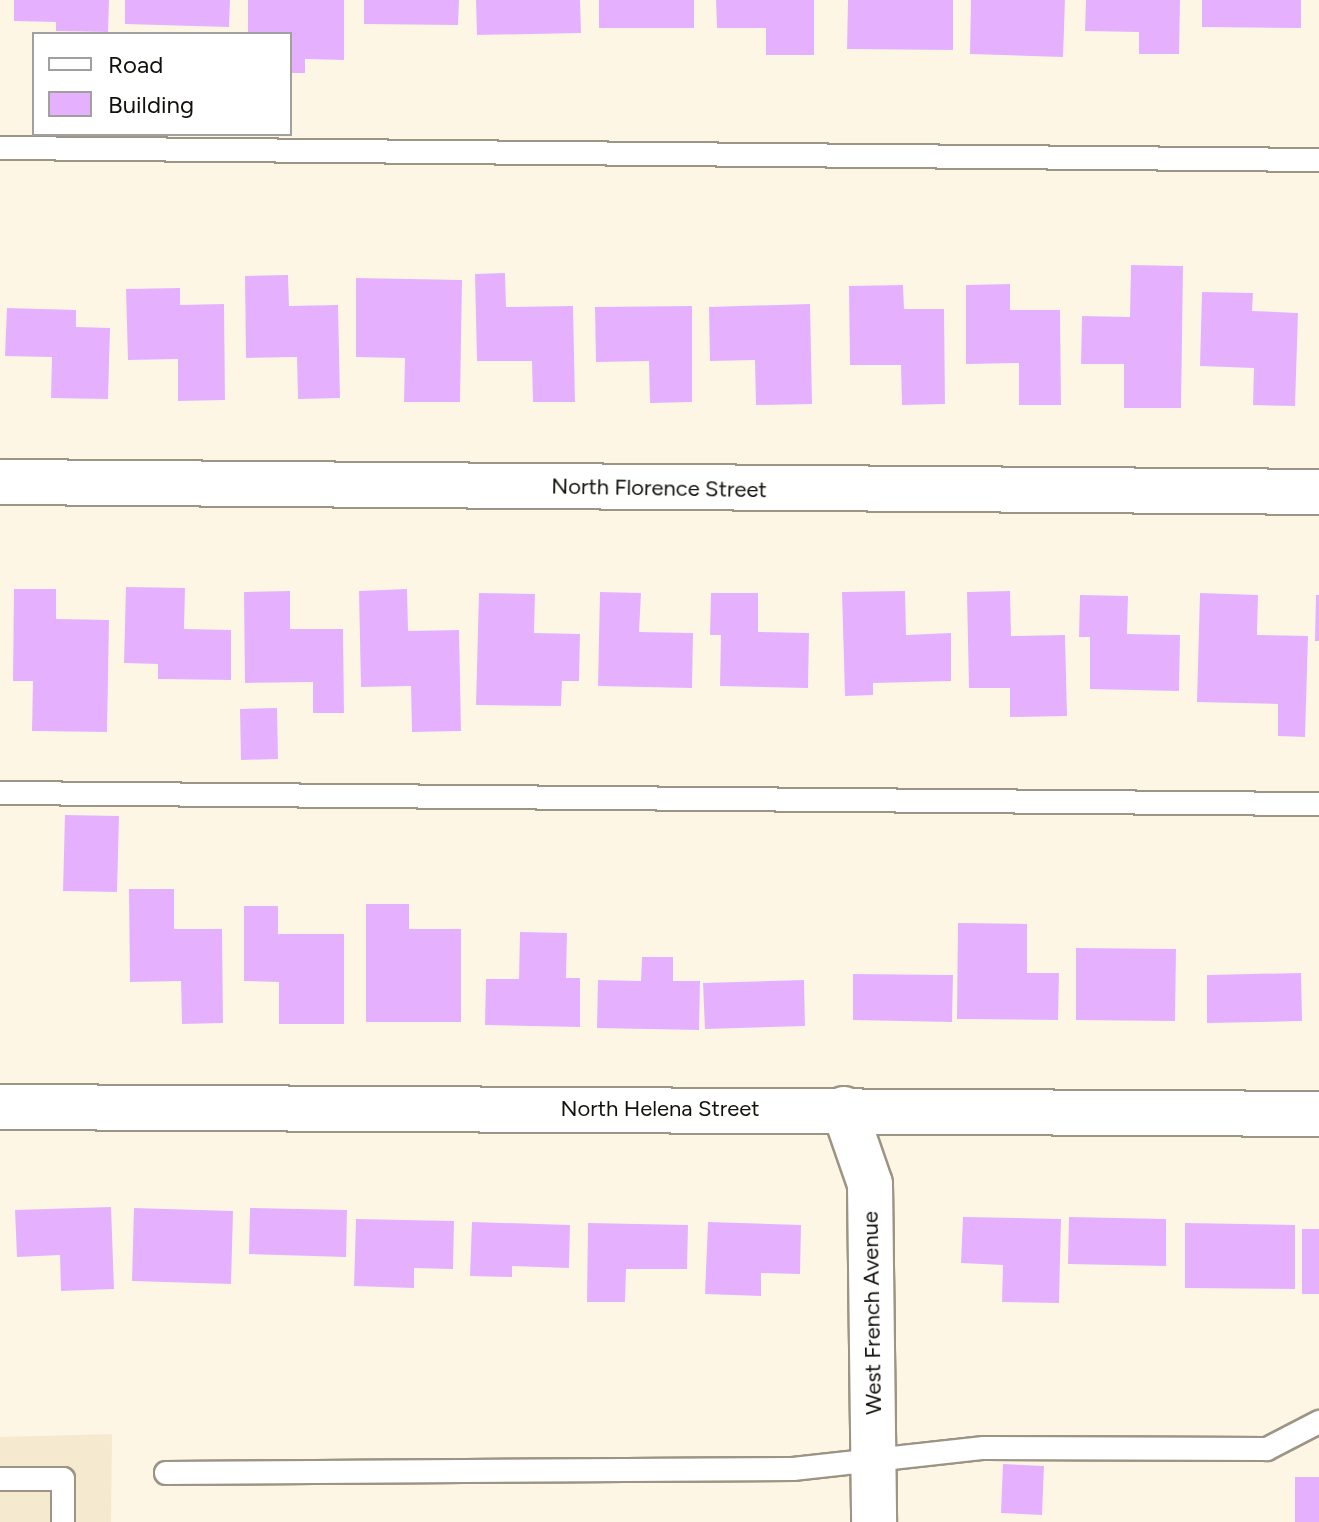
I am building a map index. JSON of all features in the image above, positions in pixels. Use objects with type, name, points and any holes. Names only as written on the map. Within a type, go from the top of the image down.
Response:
[{"type":"street","name":"North Florence Street","points":[[0,482],[1319,492]]},
{"type":"street","name":"North Helena Street","points":[[0,1107],[844,1109],[1319,1114]]},
{"type":"street","name":"West French Avenue","points":[[844,1109],[870,1184],[874,1522]]},
{"type":"lane","points":[[0,148],[1319,160]]},
{"type":"lane","points":[[0,793],[1319,804]]},
{"type":"lane","points":[[166,1473],[793,1469],[873,1456],[984,1448],[1267,1449],[1319,1422]]},
{"type":"lane","points":[[0,1479],[63,1479],[63,1522]]},
{"type":"shaded area","points":[[112,1434],[111,1522],[0,1522],[0,1437]]},
{"type":"building","points":[[14,0],[109,0],[108,32],[56,31],[56,22],[14,21]]},
{"type":"building","points":[[125,0],[230,0],[229,27],[125,24]]},
{"type":"building","points":[[248,0],[344,0],[344,60],[305,59],[305,73],[292,73],[292,32],[248,32]]},
{"type":"building","points":[[364,0],[459,0],[458,25],[364,24]]},
{"type":"building","points":[[476,0],[580,0],[581,33],[477,35]]},
{"type":"building","points":[[599,0],[694,0],[694,28],[599,28]]},
{"type":"building","points":[[716,0],[814,0],[814,55],[766,55],[766,28],[717,28]]},
{"type":"building","points":[[848,0],[953,0],[953,50],[847,49]]},
{"type":"building","points":[[971,0],[1065,0],[1063,57],[970,54]]},
{"type":"building","points":[[1086,0],[1180,0],[1179,54],[1139,54],[1139,32],[1085,31]]},
{"type":"building","points":[[1202,0],[1301,0],[1301,28],[1202,27]]},
{"type":"building","points":[[1131,265],[1183,266],[1181,408],[1124,408],[1124,364],[1081,364],[1082,316],[1130,317]]},
{"type":"building","points":[[505,273],[506,307],[573,306],[575,402],[533,402],[532,361],[477,361],[475,274]]},
{"type":"building","points":[[288,275],[289,306],[338,305],[340,398],[298,399],[297,357],[246,358],[245,276]]},
{"type":"building","points":[[356,278],[462,280],[460,402],[404,402],[405,358],[356,357]]},
{"type":"building","points":[[1010,284],[1010,310],[1060,310],[1061,405],[1019,405],[1019,363],[966,364],[966,285]]},
{"type":"building","points":[[903,285],[904,309],[944,309],[945,404],[902,405],[901,365],[850,365],[849,286]]},
{"type":"building","points":[[180,288],[180,305],[224,304],[225,400],[178,401],[178,359],[128,360],[126,289]]},
{"type":"building","points":[[1202,292],[1253,293],[1252,311],[1298,313],[1295,406],[1253,405],[1254,368],[1200,366]]},
{"type":"building","points":[[810,304],[812,404],[756,405],[755,360],[710,361],[709,307]]},
{"type":"building","points":[[692,306],[692,402],[650,403],[649,361],[596,362],[595,307]]},
{"type":"building","points":[[7,308],[76,310],[76,327],[110,328],[108,399],[51,398],[52,357],[5,356]]},
{"type":"building","points":[[126,587],[185,588],[184,629],[231,630],[231,680],[158,679],[158,664],[124,663]]},
{"type":"building","points":[[14,589],[56,589],[56,619],[109,620],[107,732],[32,731],[33,681],[13,681]]},
{"type":"building","points":[[407,589],[408,631],[459,630],[461,731],[412,732],[411,686],[361,687],[359,591]]},
{"type":"building","points":[[290,591],[290,629],[343,629],[344,713],[313,713],[313,682],[245,683],[244,592]]},
{"type":"building","points":[[905,591],[906,635],[951,633],[951,681],[873,683],[873,695],[845,696],[842,592]]},
{"type":"building","points":[[1010,591],[1011,636],[1065,635],[1067,716],[1010,717],[1010,688],[969,688],[967,592]]},
{"type":"building","points":[[600,592],[641,593],[639,632],[693,633],[692,688],[598,686]]},
{"type":"building","points":[[479,593],[535,594],[534,633],[580,634],[579,681],[562,681],[561,706],[476,705]]},
{"type":"building","points":[[711,593],[758,593],[758,632],[809,633],[808,688],[720,686],[721,635],[710,635]]},
{"type":"building","points":[[1200,593],[1258,595],[1257,635],[1308,636],[1305,737],[1278,736],[1278,704],[1197,702]]},
{"type":"building","points":[[1080,595],[1128,596],[1127,634],[1180,635],[1179,691],[1090,689],[1090,637],[1079,637]]},
{"type":"building","points":[[1316,595],[1319,595],[1319,641],[1315,641]]},
{"type":"building","points":[[277,708],[278,759],[241,760],[240,709]]},
{"type":"building","points":[[65,815],[119,816],[117,892],[63,891]]},
{"type":"building","points":[[129,889],[174,889],[174,929],[222,929],[223,1023],[182,1024],[181,981],[130,982]]},
{"type":"building","points":[[366,904],[409,904],[409,929],[461,929],[461,1022],[366,1022]]},
{"type":"building","points":[[244,906],[278,906],[278,934],[344,934],[344,1024],[279,1024],[279,982],[244,981]]},
{"type":"building","points":[[958,923],[1027,924],[1027,973],[1059,973],[1058,1020],[957,1019]]},
{"type":"building","points":[[520,932],[567,933],[566,978],[580,978],[580,1027],[485,1025],[486,979],[519,979]]},
{"type":"building","points":[[1076,948],[1176,949],[1175,1021],[1076,1020]]},
{"type":"building","points":[[642,957],[673,957],[673,981],[700,981],[699,1030],[597,1028],[598,980],[641,981]]},
{"type":"building","points":[[1301,973],[1302,1021],[1207,1023],[1207,975]]},
{"type":"building","points":[[853,974],[953,975],[952,1022],[853,1020]]},
{"type":"building","points":[[804,980],[805,1026],[705,1029],[703,983]]},
{"type":"building","points":[[111,1207],[114,1289],[61,1291],[60,1255],[17,1257],[15,1210]]},
{"type":"building","points":[[134,1208],[233,1211],[231,1284],[132,1281]]},
{"type":"building","points":[[250,1208],[347,1210],[346,1257],[249,1254]]},
{"type":"building","points":[[963,1217],[1061,1219],[1059,1303],[1002,1302],[1003,1265],[961,1263]]},
{"type":"building","points":[[1069,1217],[1166,1219],[1166,1266],[1068,1264]]},
{"type":"building","points":[[356,1219],[454,1221],[453,1269],[414,1268],[414,1288],[354,1286]]},
{"type":"building","points":[[472,1222],[570,1225],[569,1268],[512,1266],[512,1277],[470,1276]]},
{"type":"building","points":[[708,1222],[801,1225],[800,1274],[761,1273],[761,1296],[705,1294]]},
{"type":"building","points":[[588,1223],[688,1225],[687,1269],[626,1269],[625,1302],[587,1302]]},
{"type":"building","points":[[1185,1223],[1295,1225],[1295,1289],[1185,1288]]},
{"type":"building","points":[[1302,1229],[1319,1229],[1319,1294],[1302,1294]]},
{"type":"building","points":[[1003,1464],[1044,1466],[1042,1515],[1001,1513]]},
{"type":"building","points":[[1295,1477],[1319,1477],[1319,1522],[1295,1522]]}]
